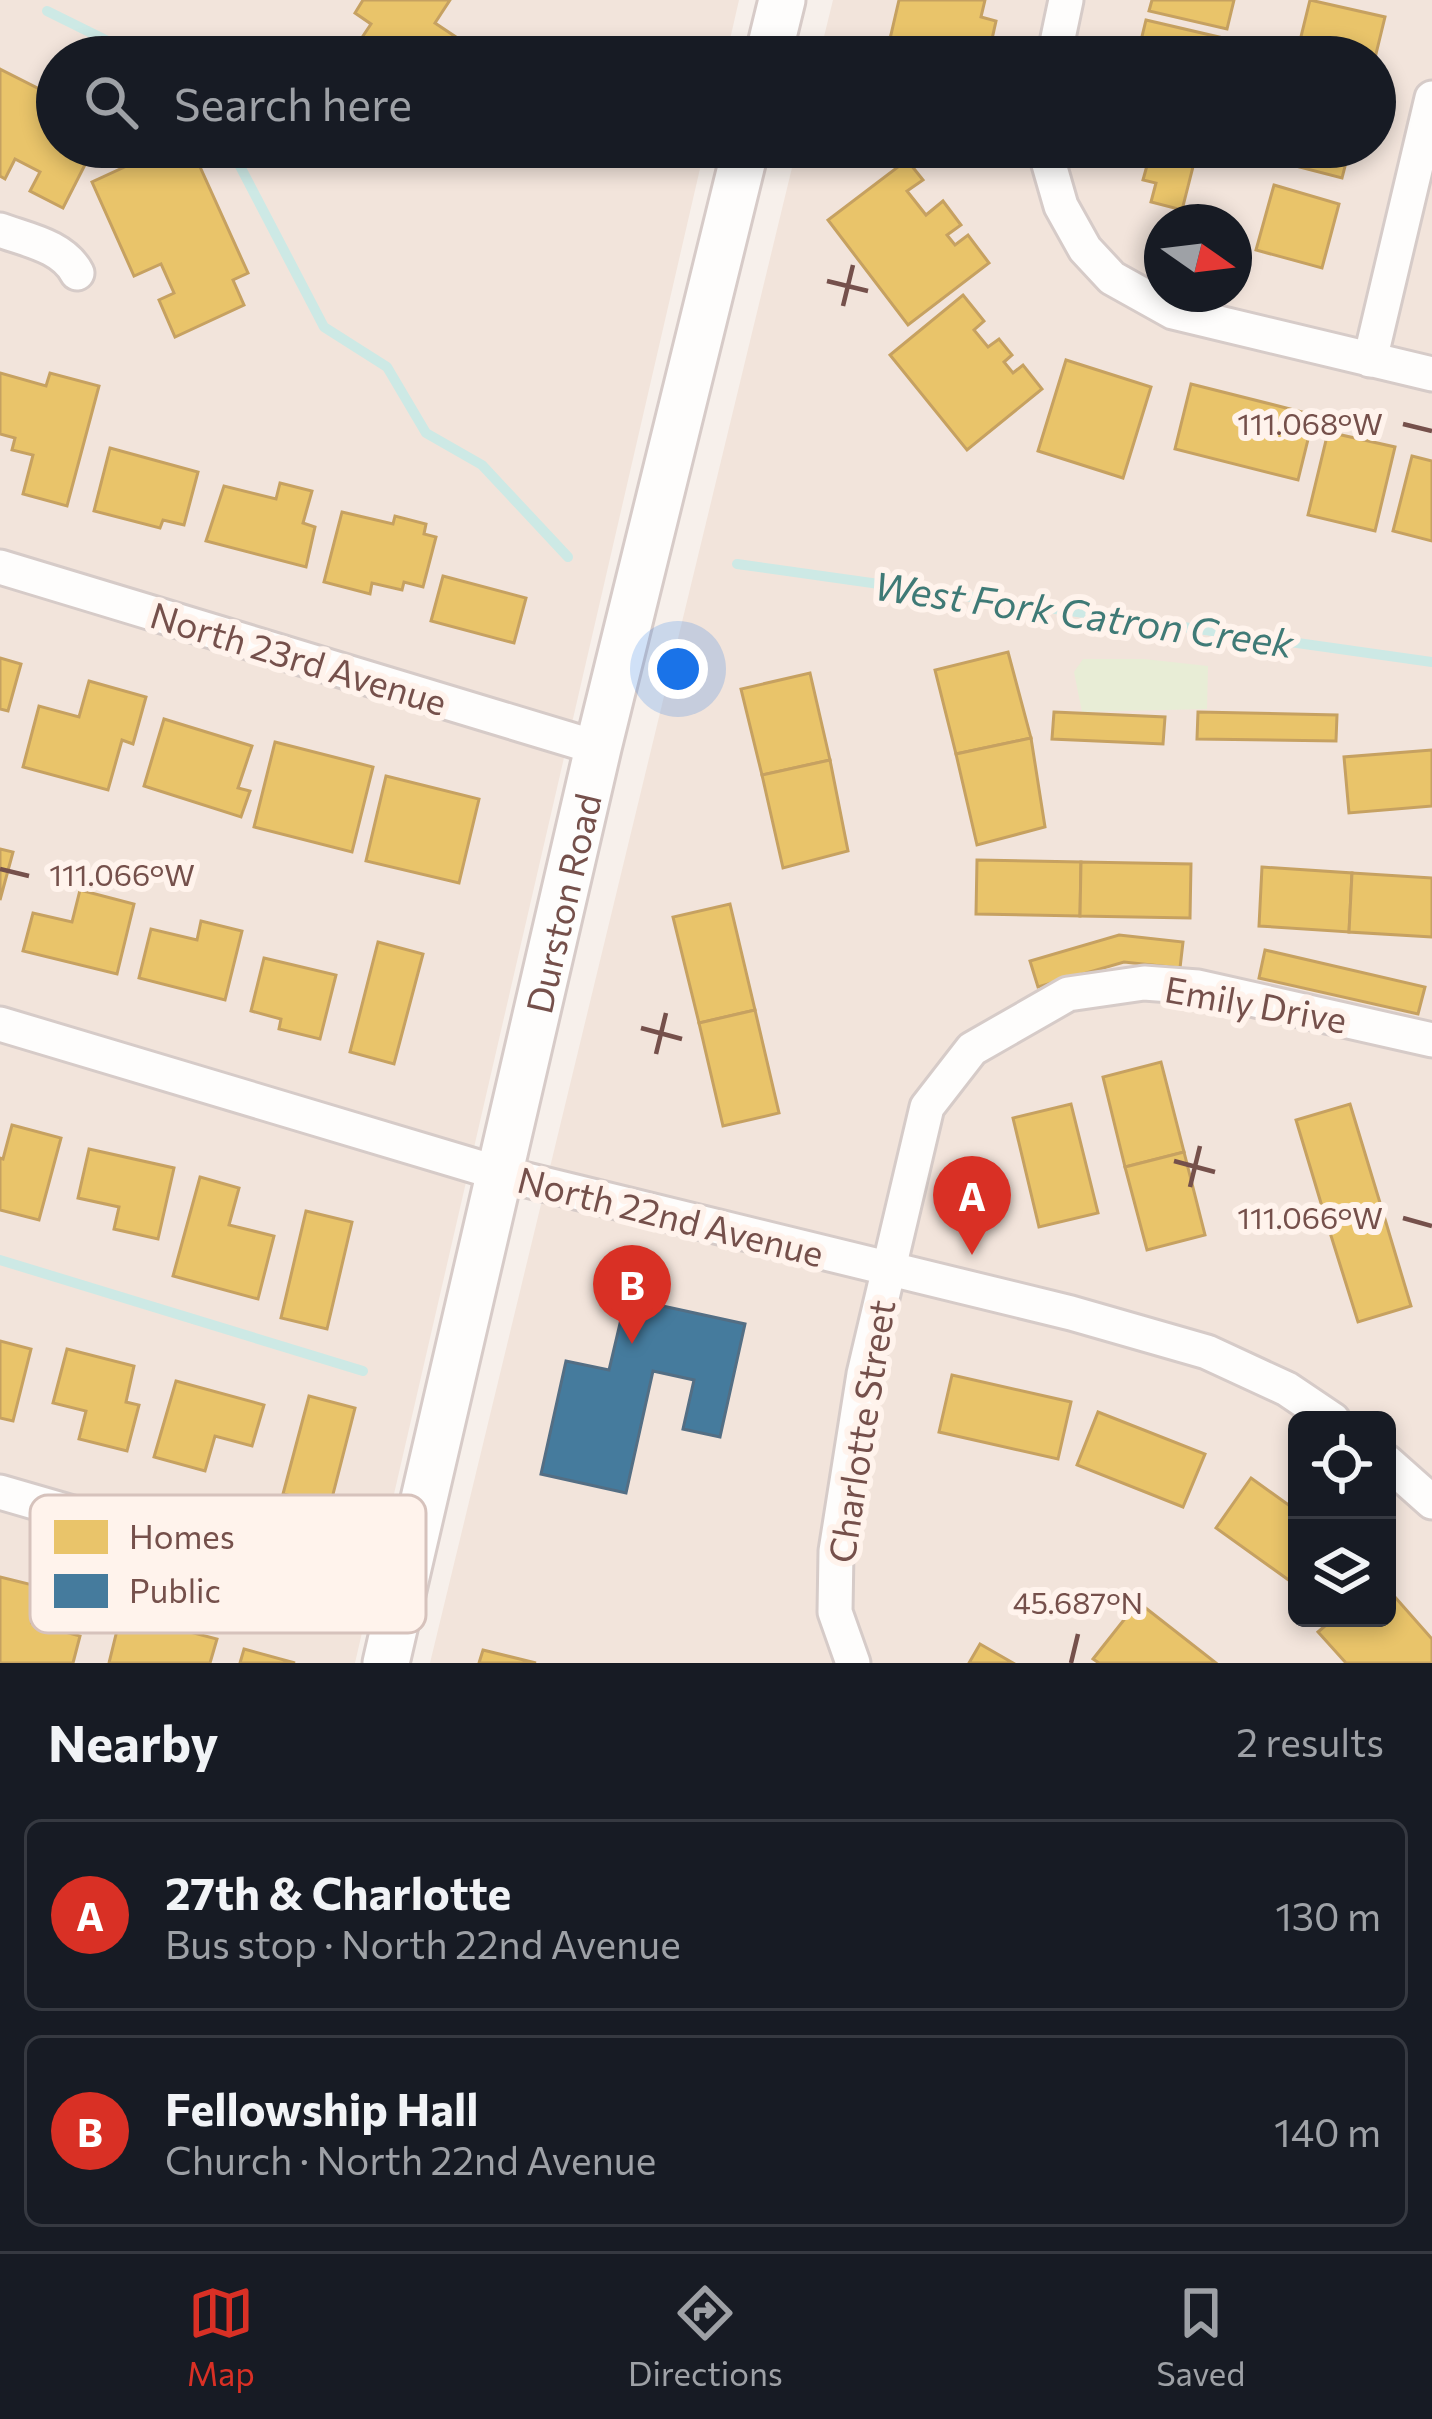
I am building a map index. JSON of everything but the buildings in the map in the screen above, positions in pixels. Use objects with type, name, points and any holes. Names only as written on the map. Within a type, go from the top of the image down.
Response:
[{"type":"main road","points":[[773,36],[782,0]]},
{"type":"main road","name":"Durston Road","points":[[425,1495],[598,748],[741,168]]},
{"type":"main road","name":"Durston Road","points":[[386,1663],[394,1633]]},
{"type":"street","points":[[1058,36],[1066,0]]},
{"type":"street","points":[[1370,360],[1432,98]]},
{"type":"street","points":[[1050,168],[1061,206],[1085,250],[1112,278],[1173,312],[1432,374]]},
{"type":"street","points":[[0,230],[54,250],[71,260],[77,273]]},
{"type":"street","name":"North 23rd Avenue","points":[[0,567],[598,748]]},
{"type":"street","name":"Emily Drive","points":[[888,1268],[927,1107],[972,1049],[1068,994],[1144,983],[1198,987],[1432,1040]]},
{"type":"street","name":"North 22nd Avenue","points":[[0,1024],[498,1173],[1207,1352],[1287,1389],[1320,1411]]},
{"type":"street","name":"Charlotte Street","points":[[854,1663],[835,1612],[836,1551],[864,1374],[888,1268]]},
{"type":"street","points":[[1396,1470],[1432,1502]]},
{"type":"street","points":[[0,1492],[30,1501]]},
{"type":"shaded area","points":[[0,0],[739,0],[731,36],[36,36],[36,168],[700,168],[394,1495],[30,1495],[30,1633],[362,1633],[355,1663],[0,1663]]},
{"type":"shaded area","points":[[833,0],[1432,0],[1432,1663],[430,1663],[792,168],[1396,168],[1396,36],[824,36]]},
{"type":"green space","points":[[1083,659],[1208,666],[1207,709],[1082,712],[1074,672]]},
{"type":"waterway","name":"West Fork Catron Creek","points":[[47,11],[98,36]]},
{"type":"waterway","name":"West Fork Catron Creek","points":[[241,168],[324,327],[387,367],[426,433],[482,465],[568,557]]},
{"type":"waterway","name":"West Fork Catron Creek","points":[[737,564],[1432,662]]},
{"type":"waterway","points":[[0,1260],[363,1371]]},
{"type":"place","name":"27th & Charlotte","points":[[972,1255]]},
{"type":"place","name":"Fellowship Hall","points":[[632,1344]]}]
